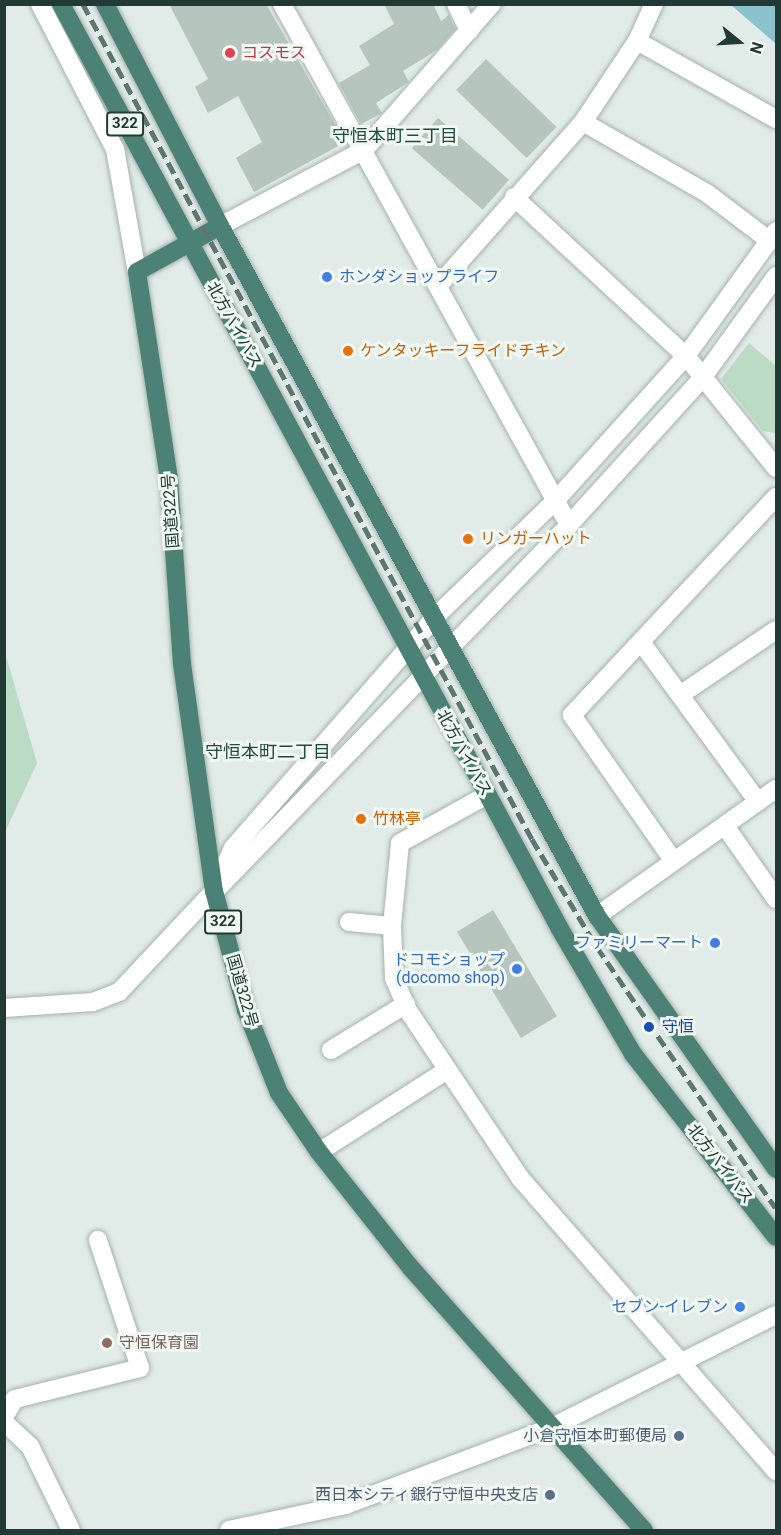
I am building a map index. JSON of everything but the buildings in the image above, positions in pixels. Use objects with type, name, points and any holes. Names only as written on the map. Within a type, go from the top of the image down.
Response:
[{"type":"highway","name":"322","points":[[61,4],[189,244]]},
{"type":"highway","name":"322","points":[[105,4],[220,226],[436,616],[450,646],[597,916],[777,1169]]},
{"type":"highway","points":[[137,272],[220,226]]},
{"type":"highway","name":"北方バイパス","points":[[189,244],[410,646],[422,676],[487,795],[633,1054],[777,1237]]},
{"type":"highway","name":"国道322号","points":[[137,272],[168,467],[182,664],[214,891],[261,1050],[279,1093],[319,1152],[411,1268],[644,1530]]},
{"type":"street","points":[[40,4],[116,149],[137,272]]},
{"type":"street","points":[[282,4],[569,525]]},
{"type":"street","points":[[456,4],[469,31]]},
{"type":"street","points":[[220,226],[364,150],[492,4]]},
{"type":"street","points":[[438,286],[514,197],[583,122],[637,41],[654,4]]},
{"type":"street","points":[[637,41],[777,119]]},
{"type":"street","points":[[214,891],[233,848],[436,616],[555,501],[686,356],[773,236],[708,194],[583,122]]},
{"type":"street","points":[[514,197],[686,356],[773,454]]},
{"type":"street","points":[[4,1008],[93,1002],[119,992],[214,891],[246,865],[450,646],[569,525],[703,377],[777,276]]},
{"type":"street","points":[[673,860],[572,715],[777,497]]},
{"type":"street","points":[[680,695],[777,630]]},
{"type":"street","points":[[641,642],[758,802]]},
{"type":"street","points":[[597,916],[673,860],[777,789]]},
{"type":"street","points":[[487,795],[400,843],[392,926],[394,978],[406,1004],[447,1070],[521,1179],[777,1471]]},
{"type":"street","points":[[725,826],[777,899]]},
{"type":"street","points":[[349,922],[392,926]]},
{"type":"street","points":[[331,1050],[406,1004]]},
{"type":"street","points":[[319,1152],[447,1070]]},
{"type":"street","points":[[4,1417],[15,1399],[140,1368],[98,1240]]},
{"type":"street","points":[[229,1530],[268,1526],[389,1491],[552,1427],[777,1315]]},
{"type":"street","points":[[4,1422],[30,1446],[71,1530]]},
{"type":"green space","points":[[749,343],[776,366],[776,433],[763,431],[721,379]]},
{"type":"green space","points":[[4,649],[37,763],[5,832],[4,832]]},
{"type":"water","points":[[731,5],[776,5],[776,44]]},
{"type":"railway","points":[[83,4],[532,839],[597,947],[776,1208]]},
{"type":"place","name":"コスモス","points":[[230,53]]},
{"type":"place","name":"ホンダショップライフ","points":[[327,277]]},
{"type":"place","name":"ケンタッキーフライドチキン","points":[[348,351]]},
{"type":"place","name":"リンガーハット","points":[[468,539]]},
{"type":"place","name":"竹林亭","points":[[361,819]]},
{"type":"place","name":"ファミリーマート","points":[[715,943]]},
{"type":"place","name":"ドコモショップ (docomo shop)","points":[[517,969]]},
{"type":"place","name":"守恒","points":[[649,1027]]},
{"type":"place","name":"セブン-イレブン","points":[[740,1307]]},
{"type":"place","name":"守恒保育園","points":[[107,1343]]},
{"type":"place","name":"小倉守恒本町郵便局","points":[[679,1436]]},
{"type":"place","name":"西日本シティ銀行守恒中央支店","points":[[550,1495]]},
{"type":"district","name":"守恒本町三丁目","points":[[395,136]]},
{"type":"district","name":"守恒本町二丁目","points":[[268,752]]}]
